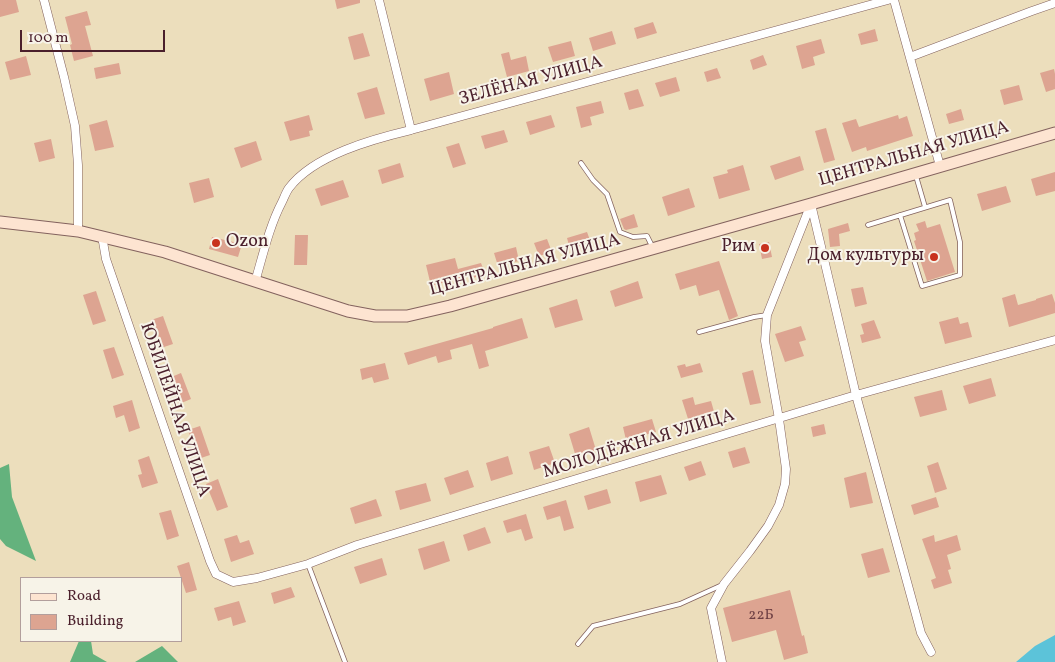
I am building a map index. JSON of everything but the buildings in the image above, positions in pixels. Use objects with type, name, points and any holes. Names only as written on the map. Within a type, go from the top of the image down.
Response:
[{"type":"street","points":[[44,0],[75,126],[78,165],[78,231]]},
{"type":"street","points":[[379,0],[411,130]]},
{"type":"street","name":"ЗЕЛЁНАЯ УЛИЦА","points":[[255,282],[274,217],[289,189],[305,172],[350,148],[385,136],[888,0]]},
{"type":"street","points":[[894,0],[940,166]]},
{"type":"street","points":[[910,56],[1055,3]]},
{"type":"street","name":"ЦЕНТРАЛЬНАЯ УЛИЦА","points":[[0,222],[78,231],[165,252],[348,312],[375,316],[407,316],[481,298],[1055,133]]},
{"type":"street","points":[[722,662],[711,608],[724,584],[764,532],[779,504],[784,484],[786,469],[765,341],[767,315],[811,204]]},
{"type":"street","points":[[811,204],[856,395],[920,633],[930,652]]},
{"type":"street","name":"ЮБИЛЕЙНАЯ УЛИЦА","points":[[102,236],[106,259],[210,561],[216,574],[233,582]]},
{"type":"street","name":"МОЛОДЁЖНАЯ УЛИЦА","points":[[233,582],[257,578],[308,564],[357,545],[856,395],[1055,340]]},
{"type":"lane","points":[[581,162],[593,180],[607,194],[620,232],[633,237],[647,236],[652,246]]},
{"type":"lane","points":[[916,173],[926,207]]},
{"type":"lane","points":[[868,225],[900,215],[926,207],[950,200],[960,242],[960,275],[922,286],[900,215]]},
{"type":"lane","points":[[698,332],[767,315]]},
{"type":"lane","points":[[308,564],[345,662]]},
{"type":"lane","points":[[578,644],[593,626],[680,604],[724,584]]},
{"type":"green space","points":[[9,464],[12,497],[36,561],[6,546],[0,539],[0,468]]},
{"type":"green space","points":[[79,642],[91,642],[93,654],[107,662],[70,662]]},
{"type":"green space","points":[[162,646],[178,662],[135,662]]},
{"type":"water","points":[[1055,635],[1055,662],[1016,662],[1035,646]]},
{"type":"place","name":"Ozon","points":[[216,243]]},
{"type":"place","name":"Рим","points":[[765,248]]},
{"type":"place","name":"Дом культуры","points":[[934,257]]}]
